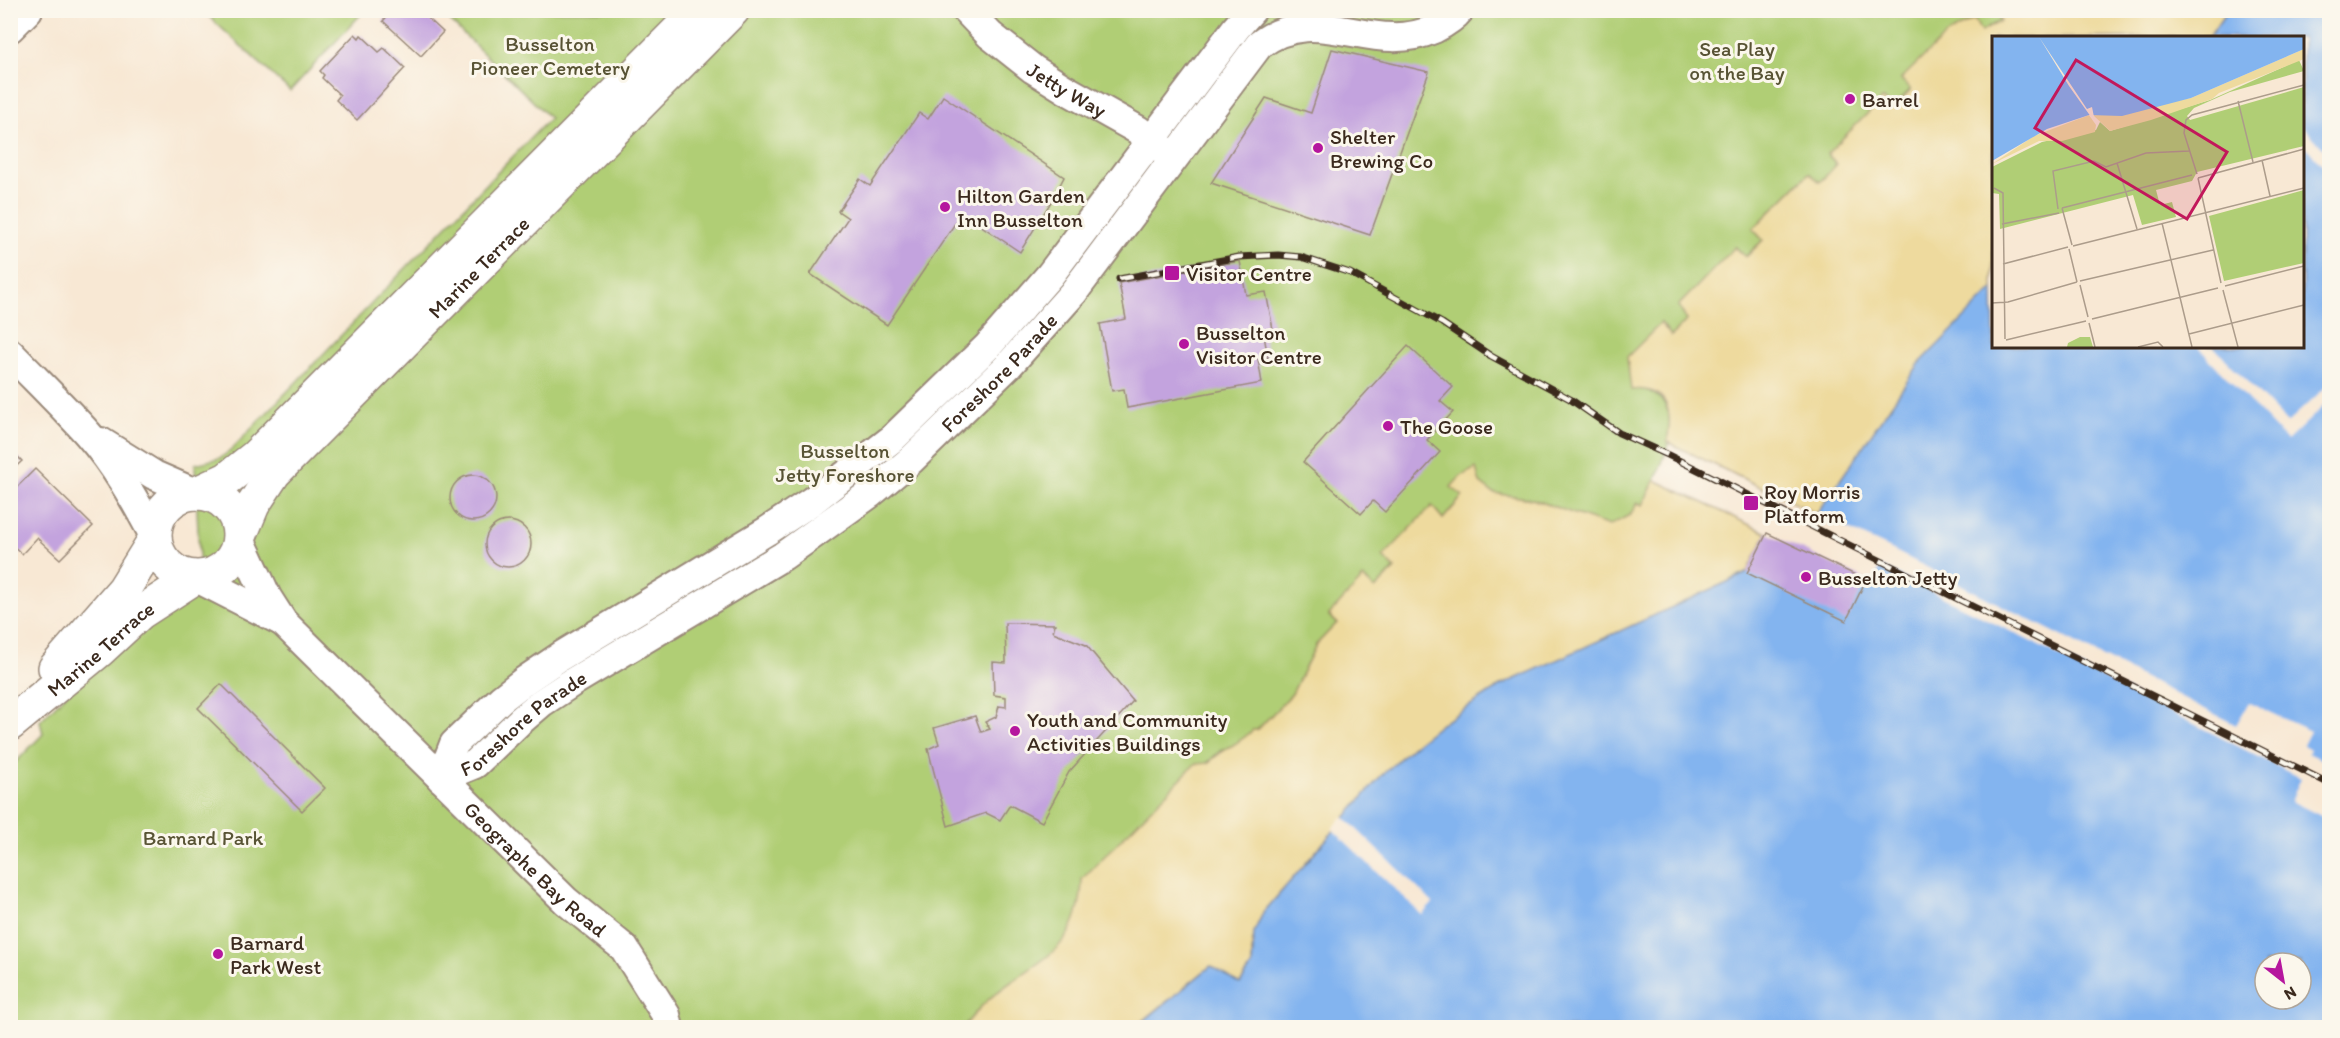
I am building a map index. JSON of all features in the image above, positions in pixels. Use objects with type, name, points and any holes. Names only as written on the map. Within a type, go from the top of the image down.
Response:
[{"type":"street","points":[[10,28],[28,10]]},
{"type":"street","name":"Marine Terrace","points":[[195,493],[227,479],[256,456],[699,10]]},
{"type":"street","name":"Marine Terrace","points":[[240,537],[252,505],[274,473],[734,10]]},
{"type":"street","name":"Jetty Way","points":[[966,10],[990,35],[1026,63],[1065,89],[1138,130],[1175,158]]},
{"type":"street","name":"Foreshore Parade","points":[[441,778],[454,744],[501,699],[524,681],[561,656],[767,531],[812,501],[892,439],[1015,317],[1050,275],[1236,28],[1252,10]]},
{"type":"street","name":"Foreshore Parade","points":[[441,778],[475,764],[513,727],[541,704],[576,680],[783,555],[871,493],[911,460],[994,381],[1037,336],[1073,293],[1268,35],[1290,20],[1302,16],[1324,16],[1391,34],[1404,35],[1430,31],[1444,24],[1460,10]]},
{"type":"street","points":[[10,353],[88,435],[128,489],[155,537]]},
{"type":"street","points":[[88,435],[154,475],[195,493]]},
{"type":"street","points":[[195,493],[210,494],[222,500],[232,510],[238,522],[240,537],[237,551],[226,566],[209,576],[196,578],[177,572],[164,561],[157,551],[155,537],[156,523],[166,507],[181,496],[195,493]]},
{"type":"street","name":"Marine Terrace","points":[[10,719],[124,589],[155,537]]},
{"type":"street","name":"Geographe Bay Road","points":[[240,537],[261,586],[283,622],[566,901],[624,948],[666,1015],[669,1028]]},
{"type":"street","name":"Marine Terrace","points":[[10,724],[141,614],[196,578]]},
{"type":"street","name":"Geographe Bay Road","points":[[196,578],[283,622]]},
{"type":"green space","name":"Busselton Jetty Foreshore","points":[[1996,10],[2001,20],[1981,32],[1974,19],[1902,80],[1911,89],[1892,108],[1883,99],[1828,155],[1837,164],[1819,183],[1809,173],[1753,229],[1763,240],[1745,257],[1736,247],[1678,306],[1687,320],[1671,336],[1661,323],[1642,389],[1658,397],[1667,409],[1670,424],[1669,440],[1664,458],[1643,505],[1638,503],[1630,515],[1609,526],[1532,499],[1493,493],[1480,483],[1463,496],[1443,519],[1432,506],[1384,557],[1395,568],[1375,589],[1364,578],[1329,616],[1337,623],[1316,645],[1292,694],[1242,742],[1220,751],[1083,879],[1080,904],[1074,924],[1065,940],[1039,963],[988,1000],[963,1027],[11,1028],[11,767],[43,734],[40,721],[127,632],[187,601],[201,599],[195,464],[220,458],[230,451],[550,118],[440,11]]},
{"type":"green space","points":[[203,11],[364,11],[290,91]]},
{"type":"sand","points":[[1996,11],[2227,11],[2210,36],[1992,36],[1992,290],[1817,514],[1667,442],[1669,421],[1666,403],[1654,392],[1631,390],[1627,357],[1661,323],[1671,336],[1687,320],[1678,306],[1735,247],[1746,257],[1763,240],[1753,229],[1809,173],[1820,182],[1837,164],[1827,154],[1882,99],[1893,108],[1911,90],[1901,79],[1945,36],[1974,19],[1981,32],[2001,21]]},
{"type":"sand","points":[[1476,468],[1480,483],[1493,493],[1532,499],[1609,526],[1630,515],[1638,503],[1643,505],[1655,480],[1767,533],[1747,573],[1502,685],[1441,724],[1412,747],[1381,776],[1263,913],[1252,943],[1252,966],[1239,985],[1211,966],[1135,1027],[963,1028],[988,1000],[1052,952],[1064,940],[1073,924],[1079,904],[1082,879],[1195,764],[1208,763],[1253,730],[1257,730],[1292,694],[1316,645],[1337,623],[1329,615],[1363,578],[1375,589],[1395,569],[1383,557],[1432,506],[1443,519],[1463,496],[1451,487],[1461,476]]},
{"type":"water","points":[[2227,11],[2329,11],[2329,1027],[1135,1028],[1211,966],[1240,984],[1252,966],[1254,932],[1263,913],[1381,776],[1441,724],[1502,685],[1747,573],[1817,514],[1919,364],[1992,290],[1992,348],[2304,348],[2304,36],[2210,36]]},
{"type":"pier","points":[[2304,127],[2329,155],[2329,172],[2304,145]]},
{"type":"pier","points":[[2199,348],[2215,348],[2287,423],[2329,384],[2329,401],[2287,441]]},
{"type":"pier","name":"Busselton Jetty","points":[[1814,513],[1889,548],[2236,725],[2249,703],[2310,731],[2303,745],[2310,749],[2308,753],[2327,762],[2323,769],[2329,772],[2329,820],[2291,801],[2301,778],[1881,566],[1872,583],[1866,581],[1846,621],[1747,573],[1750,567]]},
{"type":"pier","points":[[1343,816],[1433,903],[1422,915],[1332,829]]},
{"type":"building","points":[[393,10],[419,10],[443,32],[421,56],[383,21]]},
{"type":"building","points":[[355,34],[359,38],[361,35],[379,52],[384,48],[405,68],[357,120],[336,100],[340,95],[322,78],[324,75],[320,71]]},
{"type":"building","name":"Shelter Brewing Co","points":[[1332,49],[1429,72],[1370,235],[1211,183],[1266,98],[1311,113]]},
{"type":"building","name":"Hilton Garden Inn Busselton","points":[[943,96],[1064,177],[1020,252],[962,213],[887,325],[810,274],[848,218],[838,211],[860,179],[870,186],[919,113],[928,119]]},
{"type":"building","name":"Busselton Visitor Centre","points":[[1240,261],[1246,295],[1266,292],[1273,329],[1263,330],[1268,358],[1258,359],[1262,383],[1127,408],[1124,389],[1112,391],[1100,324],[1126,319],[1119,283]]},
{"type":"building","name":"The Goose","points":[[1408,346],[1453,387],[1440,401],[1453,412],[1427,440],[1440,452],[1385,512],[1373,501],[1361,514],[1303,462]]},
{"type":"building","points":[[10,449],[22,461],[10,472]]},
{"type":"building","points":[[35,469],[93,526],[60,559],[37,538],[22,554],[10,543],[10,494]]},
{"type":"building","points":[[473,475],[482,476],[490,481],[495,489],[495,507],[490,515],[482,520],[473,521],[464,520],[456,515],[451,507],[450,498],[451,489],[456,481],[464,476]]},
{"type":"building","points":[[513,521],[525,527],[530,535],[530,553],[525,561],[517,566],[503,567],[495,564],[488,557],[485,539],[488,531],[495,524]]},
{"type":"building","name":"Busselton Jetty","points":[[1767,533],[1866,580],[1846,621],[1747,573]]},
{"type":"building","points":[[1005,623],[1055,624],[1053,632],[1086,645],[1133,701],[1069,772],[1042,822],[1010,805],[1000,820],[986,813],[948,826],[928,749],[939,744],[934,728],[975,716],[981,732],[990,729],[985,722],[996,717],[999,706],[1006,707],[1006,697],[994,695],[993,662],[1006,663]]},
{"type":"building","points":[[221,684],[325,788],[302,811],[198,708]]},
{"type":"railway","points":[[1119,279],[1239,257],[1278,255],[1301,257],[1350,273],[1442,323],[1491,356],[1570,399],[1619,433],[1668,455],[2330,784]]},
{"type":"place","name":"Barrel","points":[[1850,99]]},
{"type":"place","name":"Shelter Brewing Co","points":[[1318,148]]},
{"type":"place","name":"Hilton Garden Inn Busselton","points":[[945,207]]},
{"type":"place","name":"Visitor Centre","points":[[1172,273]]},
{"type":"place","name":"Busselton Visitor Centre","points":[[1184,344]]},
{"type":"place","name":"The Goose","points":[[1388,426]]},
{"type":"place","name":"Roy Morris Platform","points":[[1751,503]]},
{"type":"place","name":"Busselton Jetty","points":[[1806,577]]},
{"type":"place","name":"Youth and Community Activities Buildings","points":[[1015,731]]},
{"type":"place","name":"Barnard Park West","points":[[218,954]]},
{"type":"park label","name":"Busselton Pioneer Cemetery","points":[[550,55]]},
{"type":"park label","name":"Sea Play on the Bay","points":[[1737,60]]},
{"type":"park label","name":"Barnard Park","points":[[203,837]]}]
